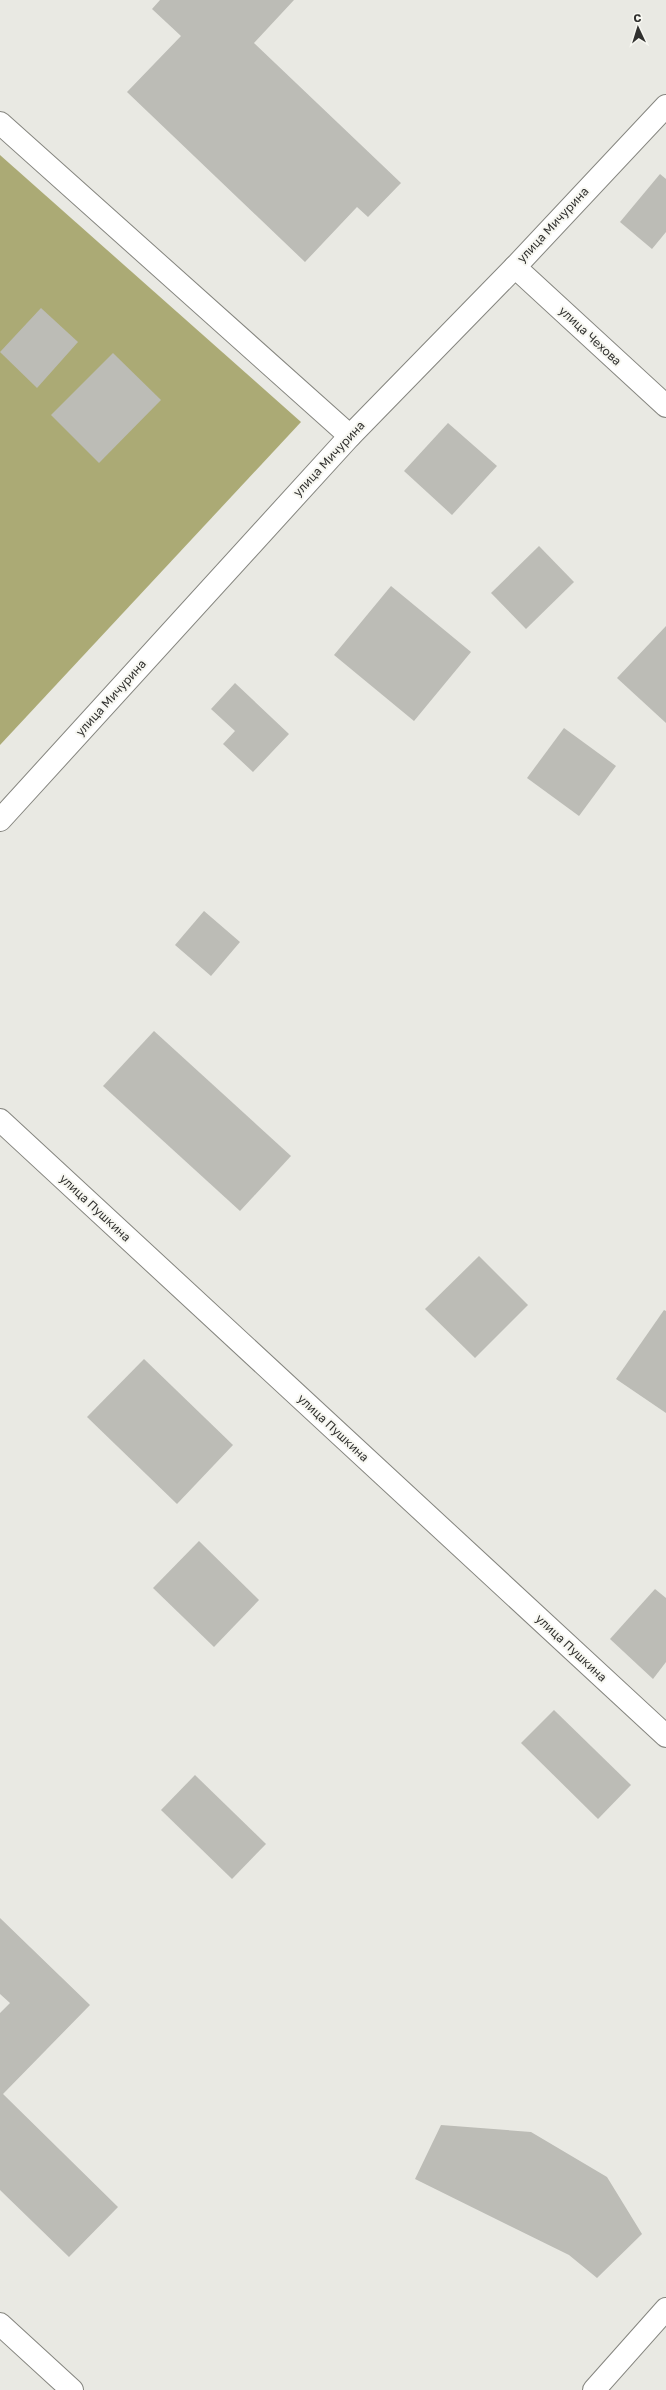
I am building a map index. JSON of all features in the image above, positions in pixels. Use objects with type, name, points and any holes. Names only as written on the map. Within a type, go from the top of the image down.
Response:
[{"type":"street","name":"улица Мичурина","points":[[0,820],[350,436],[515,267],[666,106]]},
{"type":"street","points":[[0,123],[350,436]]},
{"type":"street","name":"улица Чехова","points":[[515,267],[666,406]]},
{"type":"street","name":"улица Пушкина","points":[[0,1120],[666,1736]]},
{"type":"street","points":[[594,2390],[666,2309]]},
{"type":"street","points":[[0,2324],[72,2390]]},
{"type":"shaded area","points":[[0,155],[301,422],[0,745]]},
{"type":"building","points":[[160,0],[294,0],[254,43],[401,183],[368,217],[357,207],[305,262],[127,92],[181,36],[152,9]]},
{"type":"building","points":[[660,174],[666,179],[666,232],[652,249],[620,222]]},
{"type":"building","points":[[41,308],[78,342],[37,388],[0,352]]},
{"type":"building","points":[[113,353],[161,400],[99,463],[51,415]]},
{"type":"building","points":[[448,423],[497,466],[452,515],[404,471]]},
{"type":"building","points":[[539,546],[574,582],[526,629],[491,593]]},
{"type":"building","points":[[391,586],[471,652],[414,721],[334,655]]},
{"type":"building","points":[[666,626],[666,723],[617,678]]},
{"type":"building","points":[[235,683],[289,734],[253,772],[223,744],[235,731],[211,709]]},
{"type":"building","points":[[564,728],[616,766],[579,816],[527,778]]},
{"type":"building","points":[[204,911],[240,942],[211,976],[175,945]]},
{"type":"building","points":[[154,1031],[291,1156],[240,1211],[103,1086]]},
{"type":"building","points":[[479,1256],[528,1305],[475,1358],[425,1309]]},
{"type":"building","points":[[664,1310],[666,1311],[666,1413],[616,1379]]},
{"type":"building","points":[[144,1359],[233,1445],[177,1504],[87,1417]]},
{"type":"building","points":[[199,1541],[259,1600],[214,1647],[153,1588]]},
{"type":"building","points":[[655,1589],[666,1598],[666,1662],[653,1679],[610,1639]]},
{"type":"building","points":[[554,1710],[631,1785],[598,1819],[521,1743]]},
{"type":"building","points":[[195,1775],[266,1844],[232,1879],[161,1810]]},
{"type":"building","points":[[0,1918],[90,2005],[3,2094],[118,2207],[69,2257],[0,2190],[0,2013],[10,2003],[0,1994]]},
{"type":"building","points":[[441,2125],[531,2132],[607,2177],[642,2234],[597,2278],[569,2255],[415,2179]]}]
